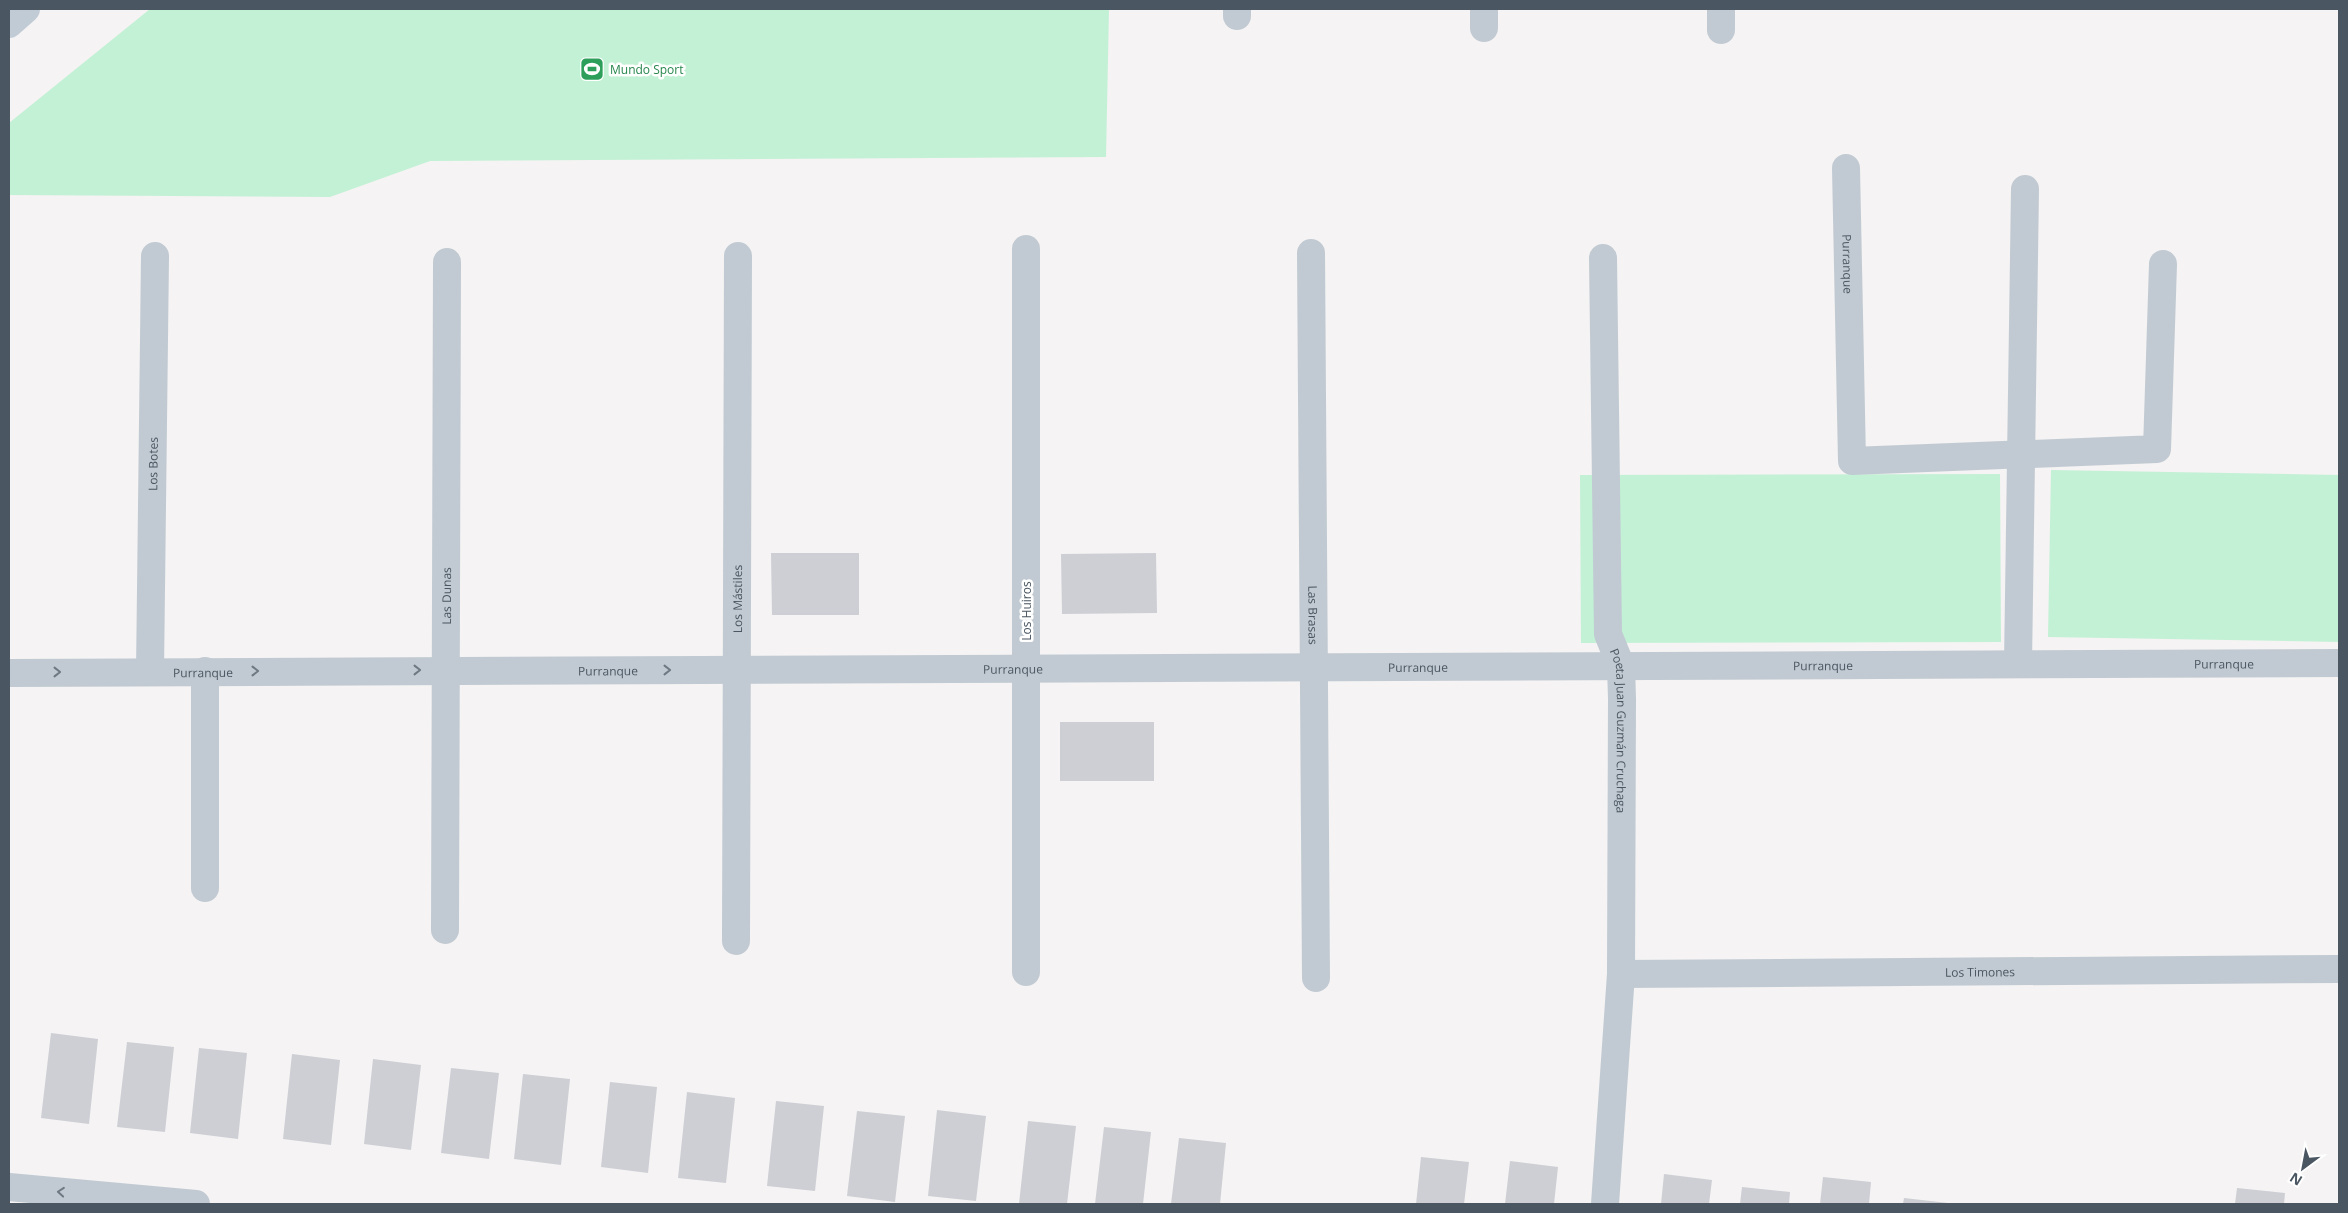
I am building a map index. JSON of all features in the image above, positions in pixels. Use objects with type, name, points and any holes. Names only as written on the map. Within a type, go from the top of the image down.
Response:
[{"type":"main road","points":[[9,24],[26,9]]},
{"type":"street","name":"Purranque","points":[[1846,168],[1852,461],[2157,449],[2163,264]]},
{"type":"street","points":[[2018,664],[2025,189]]},
{"type":"street","name":"Los Huiros","points":[[1026,249],[1026,972]]},
{"type":"street","name":"Las Brasas","points":[[1311,253],[1316,978]]},
{"type":"street","name":"Los Botes","points":[[150,672],[155,256]]},
{"type":"street","name":"Los Mástiles","points":[[736,941],[738,256]]},
{"type":"street","name":"Poeta Juan Guzmán Cruchaga","points":[[1603,258],[1608,634],[1622,666],[1621,974],[1606,1204]]},
{"type":"street","name":"Las Dunas","points":[[445,930],[447,262]]},
{"type":"street","name":"Purranque","points":[[9,673],[2339,663]]},
{"type":"street","points":[[205,671],[205,888]]},
{"type":"street","name":"Los Timones","points":[[1621,974],[2339,969]]},
{"type":"street","points":[[9,1187],[196,1204]]},
{"type":"green space","name":"Mundo Sport","points":[[150,9],[1109,9],[1106,157],[430,161],[330,197],[9,195],[9,123]]},
{"type":"green space","points":[[2051,470],[2339,475],[2339,642],[2048,637]]},
{"type":"green space","points":[[2000,474],[2001,642],[1581,643],[1580,475]]},
{"type":"building","points":[[771,553],[859,553],[859,615],[772,615]]},
{"type":"building","points":[[1156,553],[1157,613],[1062,614],[1061,554]]},
{"type":"building","points":[[1060,722],[1154,722],[1154,781],[1060,781]]},
{"type":"building","points":[[51,1033],[98,1039],[89,1124],[41,1118]]},
{"type":"building","points":[[127,1042],[174,1047],[165,1132],[117,1127]]},
{"type":"building","points":[[199,1048],[247,1053],[238,1139],[190,1133]]},
{"type":"building","points":[[292,1054],[340,1060],[331,1145],[283,1139]]},
{"type":"building","points":[[373,1059],[421,1065],[411,1150],[364,1144]]},
{"type":"building","points":[[451,1068],[499,1073],[489,1159],[441,1153]]},
{"type":"building","points":[[523,1074],[570,1079],[561,1165],[514,1159]]},
{"type":"building","points":[[610,1082],[657,1087],[648,1173],[601,1167]]},
{"type":"building","points":[[687,1092],[735,1098],[726,1183],[678,1178]]},
{"type":"building","points":[[776,1101],[824,1106],[815,1191],[767,1186]]},
{"type":"building","points":[[937,1110],[986,1116],[976,1201],[928,1196]]},
{"type":"building","points":[[857,1111],[905,1116],[895,1202],[847,1196]]},
{"type":"building","points":[[1028,1121],[1076,1126],[1067,1204],[1019,1204]]},
{"type":"building","points":[[1104,1127],[1151,1132],[1143,1204],[1095,1204]]},
{"type":"building","points":[[1179,1138],[1226,1143],[1220,1204],[1171,1204]]},
{"type":"building","points":[[1421,1157],[1469,1162],[1464,1204],[1416,1204]]},
{"type":"building","points":[[1510,1161],[1558,1167],[1554,1204],[1505,1204]]},
{"type":"building","points":[[1664,1174],[1712,1180],[1709,1204],[1661,1204]]},
{"type":"building","points":[[1823,1177],[1871,1182],[1869,1204],[1820,1204]]},
{"type":"building","points":[[1742,1187],[1790,1192],[1789,1204],[1740,1204]]},
{"type":"building","points":[[2237,1188],[2285,1193],[2284,1204],[2235,1204]]},
{"type":"building","points":[[1904,1198],[1948,1203],[1948,1204],[1903,1204]]},
{"type":"place","name":"Mundo Sport","points":[[592,69]]}]
